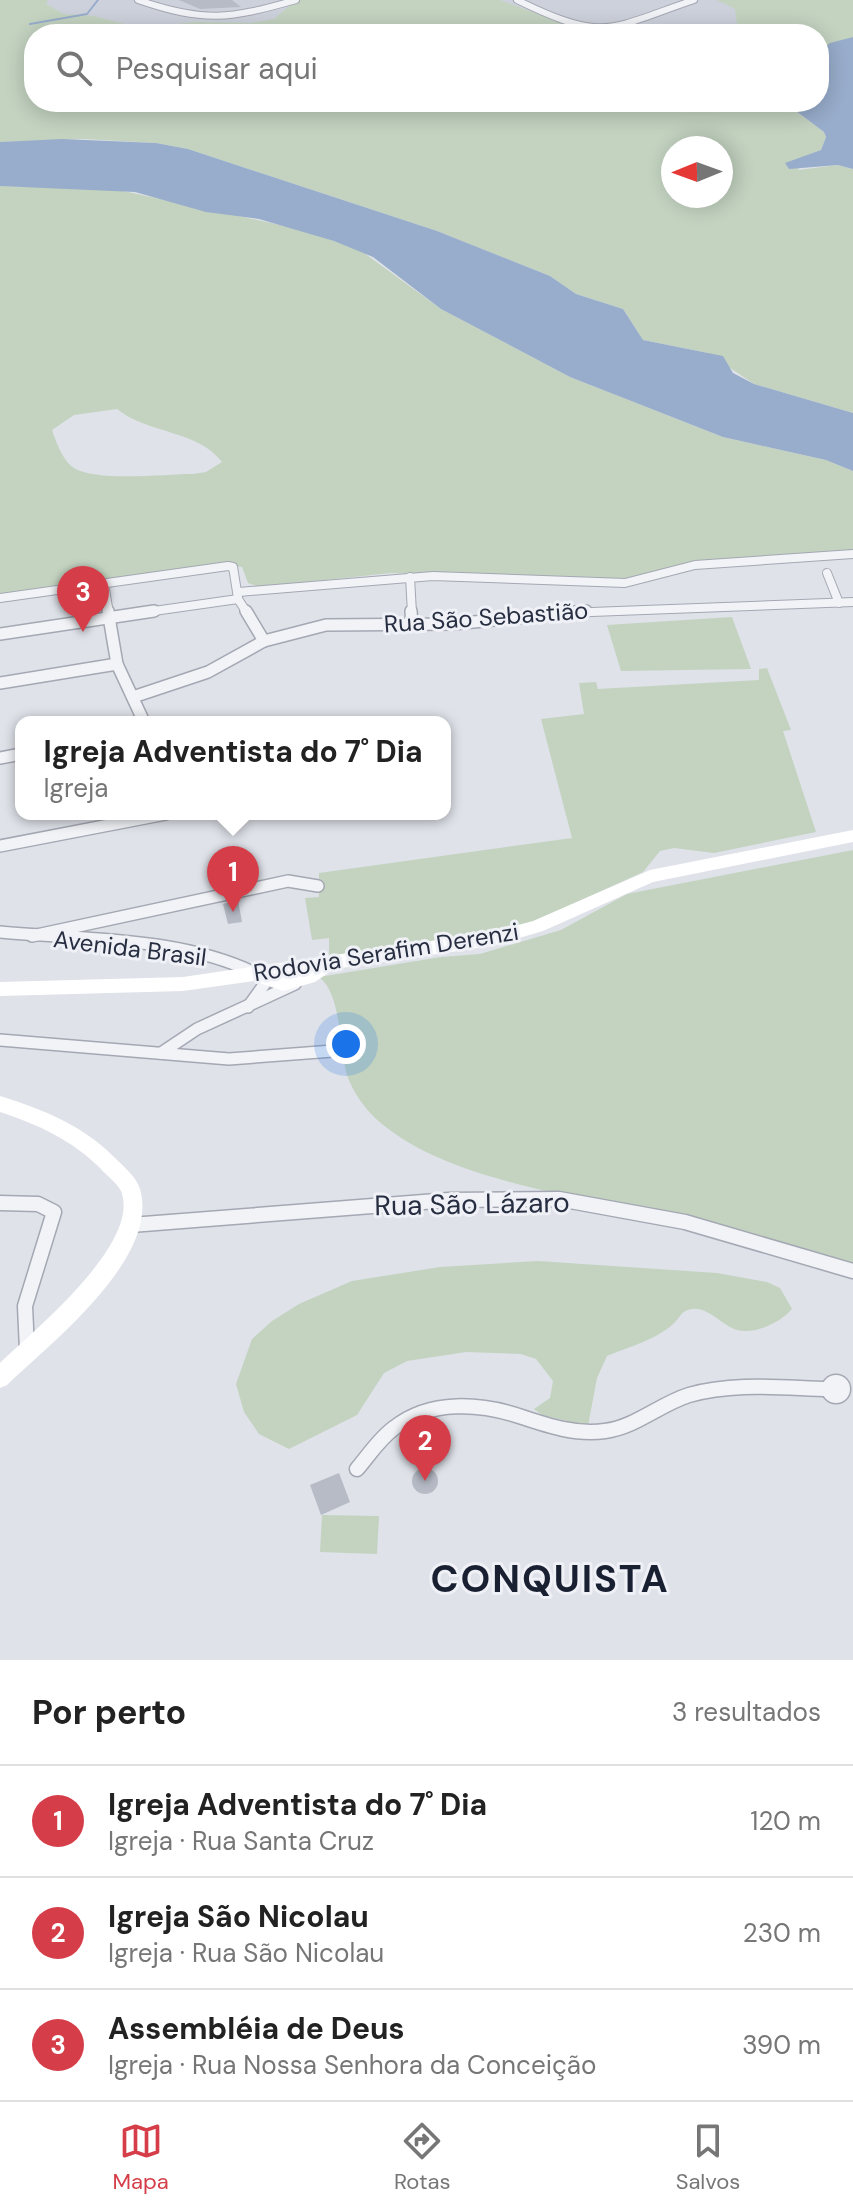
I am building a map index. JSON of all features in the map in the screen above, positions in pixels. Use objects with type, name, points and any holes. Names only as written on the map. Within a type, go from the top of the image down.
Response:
[{"type":"main road","name":"Rodovia Serafim Derenzi","points":[[0,989],[124,988],[262,978],[334,962],[492,939],[537,926],[650,876],[853,836]]},
{"type":"main road","points":[[262,978],[295,984],[334,962]]},
{"type":"main road","points":[[0,1104],[69,1132],[103,1158],[130,1188],[134,1209],[131,1225],[115,1255],[88,1292],[0,1378]]},
{"type":"street","points":[[138,0],[186,17],[212,20],[296,0]]},
{"type":"street","points":[[517,0],[557,19],[583,24]]},
{"type":"street","points":[[633,24],[694,0]]},
{"type":"street","points":[[0,634],[109,621],[239,596],[410,577],[625,583],[695,565],[764,563],[853,554]]},
{"type":"street","points":[[0,598],[228,566],[233,567],[239,596],[264,641]]},
{"type":"street","points":[[827,573],[839,603]]},
{"type":"street","points":[[410,577],[412,625]]},
{"type":"street","points":[[104,584],[117,664],[141,716]]},
{"type":"street","name":"Rua São Sebastião","points":[[133,697],[208,672],[264,641],[326,625],[412,625],[600,610],[853,602]]},
{"type":"street","points":[[0,683],[117,664]]},
{"type":"street","points":[[0,846],[135,820]]},
{"type":"street","points":[[32,936],[288,881],[318,886]]},
{"type":"street","name":"Avenida Brasil","points":[[0,932],[187,951],[242,963],[262,978]]},
{"type":"street","points":[[248,1008],[262,978]]},
{"type":"street","points":[[161,1053],[197,1029],[295,984]]},
{"type":"street","points":[[0,1040],[229,1059],[346,1050]]},
{"type":"street","name":"Rua São Lázaro","points":[[131,1225],[449,1200],[559,1199],[685,1222],[853,1271]]},
{"type":"street","points":[[0,1203],[38,1204],[54,1212],[25,1306],[27,1350]]},
{"type":"street","points":[[357,1469],[397,1425],[417,1416],[462,1406],[495,1408],[557,1431],[579,1434],[609,1431],[677,1399],[723,1388],[842,1388]]},
{"type":"shaded area","points":[[6,0],[417,0],[307,24],[98,24]]},
{"type":"shaded area","points":[[480,0],[770,0],[802,24],[532,24]]},
{"type":"green space","points":[[0,0],[48,0],[46,4],[64,14],[94,16],[125,24],[24,24],[24,112],[797,112],[824,132],[826,137],[821,150],[810,154],[798,170],[838,165],[853,169],[853,413],[754,384],[708,353],[643,340],[623,309],[576,294],[550,276],[437,231],[188,149],[156,143],[83,139],[0,142]]},
{"type":"green space","points":[[296,0],[500,0],[566,24],[176,24],[251,23],[274,19]]},
{"type":"green space","points":[[717,0],[853,0],[853,37],[829,47],[829,24],[737,24],[735,9]]},
{"type":"green space","points":[[0,186],[114,189],[299,229],[360,250],[441,309],[570,377],[723,437],[826,460],[853,471],[853,553],[706,562],[630,580],[391,573],[260,587],[248,583],[242,567],[226,565],[0,594]],"holes":[[[117,409],[129,417],[200,444],[222,462],[206,472],[193,474],[98,475],[74,468],[66,461],[52,430],[74,415]]]},
{"type":"green space","points":[[732,617],[751,669],[621,671],[607,625]]},
{"type":"green space","points":[[767,668],[791,730],[783,731],[816,832],[714,853],[674,848],[660,851],[643,872],[531,923],[483,937],[329,957],[329,938],[312,940],[305,898],[319,897],[319,873],[572,838],[541,719],[584,714],[579,683],[596,682],[598,689],[759,680],[759,669]]},
{"type":"green space","points":[[853,850],[853,1268],[521,1185],[461,1167],[406,1141],[382,1124],[361,1102],[350,1082],[344,1064],[336,1009],[332,996],[319,977],[441,957],[480,954],[561,930],[627,894]]},
{"type":"green space","points":[[538,1261],[717,1273],[767,1282],[780,1288],[792,1309],[767,1326],[752,1331],[731,1328],[698,1309],[685,1311],[658,1334],[607,1356],[597,1378],[588,1426],[542,1415],[534,1409],[550,1398],[553,1381],[536,1359],[521,1354],[466,1352],[407,1361],[384,1373],[357,1415],[289,1449],[259,1434],[244,1412],[236,1384],[252,1339],[272,1321],[299,1304],[352,1281],[440,1267]]},
{"type":"green space","points":[[322,1515],[379,1516],[377,1554],[320,1552]]},
{"type":"water","points":[[853,37],[853,169],[838,165],[789,169],[785,163],[821,150],[826,137],[824,132],[797,112],[829,112],[830,43]]},
{"type":"water","points":[[62,139],[156,143],[188,149],[437,231],[550,276],[576,294],[623,309],[643,340],[723,356],[733,373],[754,384],[853,413],[853,471],[826,460],[723,437],[570,377],[441,309],[373,257],[334,241],[259,219],[206,212],[135,192],[0,186],[0,142]]},
{"type":"building","points":[[179,0],[232,0],[241,7],[200,9]]},
{"type":"building","points":[[238,900],[242,922],[228,924],[223,904]]},
{"type":"building","points":[[425,1468],[434,1472],[438,1481],[434,1490],[425,1494],[416,1490],[412,1481],[416,1472]]},
{"type":"building","points":[[339,1473],[350,1502],[321,1515],[310,1485]]},
{"type":"waterway","points":[[30,24],[87,14],[98,0]]},
{"type":"place","name":"Assembléia de Deus","points":[[83,632]]},
{"type":"place","name":"Igreja Adventista do 7˚ Dia","points":[[233,912]]},
{"type":"place","name":"Igreja São Nicolau","points":[[425,1481]]},
{"type":"district","name":"CONQUISTA","points":[[550,1579]]}]
